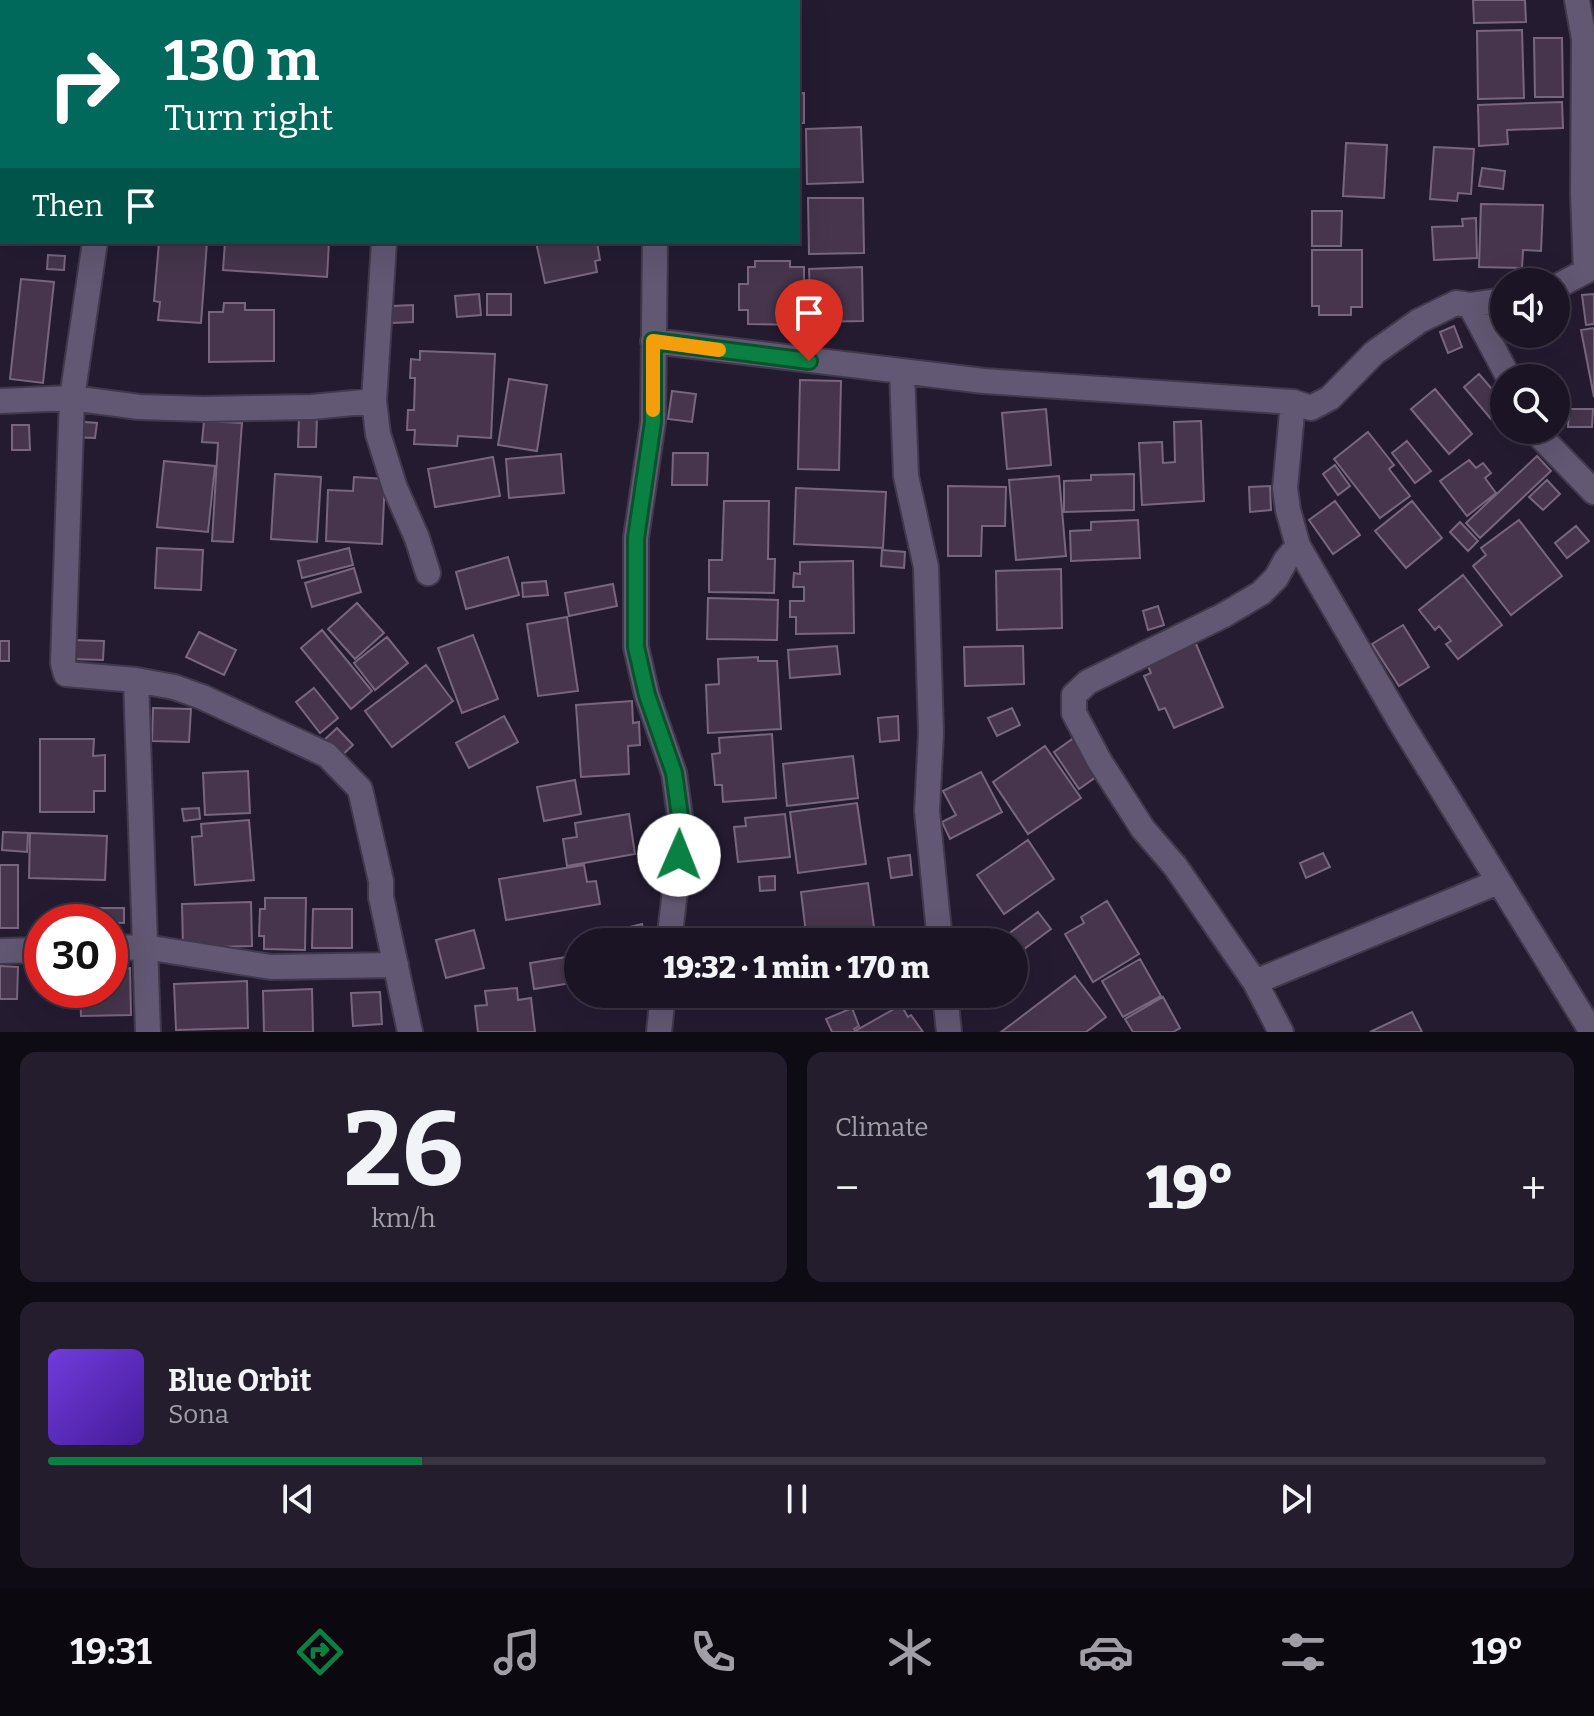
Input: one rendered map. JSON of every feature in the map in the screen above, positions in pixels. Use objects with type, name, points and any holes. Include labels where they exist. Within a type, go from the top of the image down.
[{"type":"street","points":[[1570,280],[1590,270],[1583,193],[1589,37],[1577,0]]},
{"type":"street","points":[[95,244],[72,398],[63,663],[66,674],[136,680],[174,687],[202,697],[327,755],[360,789],[410,1032]]},
{"type":"street","points":[[384,244],[374,401],[382,448],[428,573]]},
{"type":"street","points":[[655,244],[653,422],[636,538],[636,647],[647,695],[674,773],[682,831],[671,928]]},
{"type":"street","points":[[653,341],[902,373],[1293,402],[1311,408],[1330,398],[1374,353],[1419,321],[1456,303],[1490,302]]},
{"type":"street","points":[[1470,305],[1502,364]]},
{"type":"street","points":[[902,373],[906,476],[926,567],[931,733],[927,811],[939,928]]},
{"type":"street","points":[[0,401],[72,398],[139,407],[204,409],[312,407],[374,401]]},
{"type":"street","points":[[1293,402],[1285,488],[1298,546],[1498,882],[1592,1032]]},
{"type":"street","points":[[1548,444],[1594,492]]},
{"type":"street","points":[[1281,1032],[1255,982],[1175,866],[1143,829],[1100,762],[1074,713],[1074,695],[1088,682],[1261,593],[1276,578],[1298,546]]},
{"type":"street","points":[[136,680],[148,1032]]},
{"type":"street","points":[[1255,982],[1498,882]]},
{"type":"street","points":[[128,947],[145,947],[271,967],[396,965]]},
{"type":"street","points":[[0,951],[24,950]]},
{"type":"street","points":[[659,1032],[662,1008]]},
{"type":"street","points":[[946,1008],[949,1032]]},
{"type":"building","points":[[1473,0],[1525,0],[1526,22],[1474,23]]},
{"type":"building","points":[[1522,30],[1524,98],[1478,99],[1477,31]]},
{"type":"building","points":[[1534,38],[1562,38],[1563,97],[1535,97]]},
{"type":"building","points":[[804,93],[804,123],[800,123],[800,94]]},
{"type":"building","points":[[1562,102],[1563,128],[1507,130],[1508,144],[1479,146],[1478,105]]},
{"type":"building","points":[[861,127],[863,182],[807,184],[806,129]]},
{"type":"building","points":[[1346,143],[1387,145],[1384,198],[1343,196]]},
{"type":"building","points":[[1434,147],[1474,149],[1471,194],[1458,193],[1457,201],[1430,199]]},
{"type":"building","points":[[1482,168],[1505,171],[1503,189],[1479,186]]},
{"type":"building","points":[[808,198],[863,198],[864,253],[809,254]]},
{"type":"building","points":[[1481,204],[1543,205],[1541,251],[1523,250],[1522,268],[1479,267]]},
{"type":"building","points":[[1312,211],[1342,211],[1341,246],[1312,246]]},
{"type":"building","points":[[1476,218],[1477,258],[1434,260],[1432,227],[1463,226],[1462,219]]},
{"type":"building","points":[[159,244],[207,244],[201,323],[158,320],[160,302],[154,301]]},
{"type":"building","points":[[225,244],[329,244],[327,277],[223,270]]},
{"type":"building","points":[[536,244],[597,244],[600,260],[595,261],[597,272],[545,283]]},
{"type":"building","points":[[1312,250],[1362,250],[1362,307],[1351,307],[1351,315],[1319,315],[1319,306],[1312,306]]},
{"type":"building","points":[[48,255],[65,256],[64,270],[47,269]]},
{"type":"building","points":[[755,261],[790,261],[790,267],[804,267],[804,325],[748,324],[748,310],[739,310],[739,284],[748,284],[748,267],[755,267]]},
{"type":"building","points":[[862,267],[863,321],[811,322],[809,269]]},
{"type":"building","points":[[21,279],[54,282],[43,383],[10,379]]},
{"type":"building","points":[[479,294],[481,315],[457,317],[455,296]]},
{"type":"building","points":[[487,294],[511,294],[511,315],[487,315]]},
{"type":"building","points":[[1594,294],[1594,324],[1586,325],[1582,295]]},
{"type":"building","points":[[224,303],[245,303],[245,310],[274,310],[274,361],[209,362],[209,312],[223,312]]},
{"type":"building","points":[[413,305],[413,322],[392,323],[392,306]]},
{"type":"building","points":[[1454,326],[1462,347],[1448,353],[1440,332]]},
{"type":"building","points":[[1594,328],[1594,397],[1581,330]]},
{"type":"building","points":[[420,351],[495,354],[491,438],[458,436],[457,446],[414,444],[415,430],[407,430],[408,410],[414,410],[415,378],[410,378],[411,359],[420,360]]},
{"type":"building","points":[[1479,374],[1490,387],[1490,418],[1464,387]]},
{"type":"building","points":[[509,379],[547,385],[537,451],[498,445]]},
{"type":"building","points":[[800,380],[841,381],[839,470],[798,469]]},
{"type":"building","points":[[1435,389],[1472,434],[1449,454],[1411,409]]},
{"type":"building","points":[[672,391],[696,394],[692,422],[668,419]]},
{"type":"building","points":[[1046,409],[1051,465],[1007,469],[1002,413]]},
{"type":"building","points":[[1570,409],[1593,409],[1592,427],[1570,427]]},
{"type":"building","points":[[299,416],[317,416],[316,447],[298,447]]},
{"type":"building","points":[[73,421],[97,423],[95,438],[72,437]]},
{"type":"building","points":[[204,421],[242,423],[233,542],[212,541],[218,443],[202,442]]},
{"type":"building","points":[[1201,421],[1204,501],[1142,505],[1139,443],[1162,442],[1163,463],[1175,462],[1174,422]]},
{"type":"building","points":[[12,425],[29,425],[30,450],[12,450]]},
{"type":"building","points":[[1368,432],[1394,465],[1389,469],[1410,496],[1380,518],[1334,459]]},
{"type":"building","points":[[1407,441],[1431,471],[1415,483],[1392,453]]},
{"type":"building","points":[[673,453],[708,453],[707,485],[672,485]]},
{"type":"building","points":[[561,454],[564,493],[509,498],[506,459]]},
{"type":"building","points":[[1537,456],[1551,471],[1480,538],[1466,523]]},
{"type":"building","points":[[493,457],[500,496],[435,507],[428,469]]},
{"type":"building","points":[[1469,460],[1476,468],[1483,463],[1491,473],[1485,478],[1496,493],[1467,516],[1440,481]]},
{"type":"building","points":[[164,461],[215,466],[208,532],[157,527]]},
{"type":"building","points":[[1335,465],[1350,486],[1338,495],[1323,474]]},
{"type":"building","points":[[275,474],[321,477],[317,542],[271,539]]},
{"type":"building","points":[[1134,474],[1134,510],[1064,512],[1064,481],[1091,480],[1091,475]]},
{"type":"building","points":[[1059,476],[1066,556],[1016,560],[1009,480]]},
{"type":"building","points":[[354,477],[385,479],[382,544],[326,541],[328,490],[353,491]]},
{"type":"building","points":[[1547,480],[1560,494],[1543,510],[1529,497]]},
{"type":"building","points":[[948,486],[1006,487],[1005,526],[982,526],[981,556],[948,556]]},
{"type":"building","points":[[1270,486],[1271,510],[1250,512],[1249,487]]},
{"type":"building","points":[[796,488],[886,492],[883,548],[794,544]]},
{"type":"building","points":[[724,501],[769,501],[768,559],[775,559],[774,593],[709,592],[709,560],[722,560]]},
{"type":"building","points":[[1335,501],[1360,535],[1333,554],[1309,520]]},
{"type":"building","points":[[1412,501],[1442,538],[1406,568],[1375,531]]},
{"type":"building","points":[[1138,520],[1140,558],[1071,561],[1070,531],[1091,530],[1091,522]]},
{"type":"building","points":[[1519,520],[1562,576],[1511,615],[1473,566],[1486,555],[1481,548]]},
{"type":"building","points":[[1460,522],[1478,541],[1468,551],[1450,532]]},
{"type":"building","points":[[1576,526],[1589,541],[1567,558],[1555,543]]},
{"type":"building","points":[[157,548],[203,550],[201,590],[155,588]]},
{"type":"building","points":[[349,548],[353,565],[302,578],[298,561]]},
{"type":"building","points":[[882,550],[905,552],[904,568],[881,566]]},
{"type":"building","points":[[508,557],[519,595],[466,609],[456,572]]},
{"type":"building","points":[[853,561],[854,633],[796,634],[796,617],[790,617],[790,601],[804,601],[804,587],[793,587],[794,573],[800,574],[800,562]]},
{"type":"building","points":[[354,568],[361,592],[312,607],[305,583]]},
{"type":"building","points":[[1061,569],[1062,628],[997,630],[996,571]]},
{"type":"building","points":[[1463,575],[1502,625],[1458,659],[1446,644],[1451,641],[1439,626],[1435,630],[1419,610]]},
{"type":"building","points":[[546,581],[548,595],[523,597],[522,583]]},
{"type":"building","points":[[613,584],[617,606],[569,616],[565,593]]},
{"type":"building","points":[[708,598],[778,600],[777,640],[707,639]]},
{"type":"building","points":[[357,603],[384,633],[355,659],[328,629]]},
{"type":"building","points":[[1158,606],[1164,625],[1148,630],[1143,611]]},
{"type":"building","points":[[567,617],[578,691],[538,696],[527,624]]},
{"type":"building","points":[[1403,625],[1429,667],[1399,686],[1372,644]]},
{"type":"building","points":[[322,630],[372,691],[351,709],[301,648]]},
{"type":"building","points":[[199,632],[236,650],[224,675],[186,657]]},
{"type":"building","points":[[473,635],[498,699],[462,713],[438,648]]},
{"type":"building","points":[[387,637],[408,663],[375,690],[354,663]]},
{"type":"building","points":[[1193,637],[1223,707],[1174,728],[1165,708],[1159,710],[1144,676],[1151,673],[1144,657]]},
{"type":"building","points":[[72,640],[104,641],[103,660],[71,659]]},
{"type":"building","points":[[0,641],[9,641],[9,661],[0,661]]},
{"type":"building","points":[[837,646],[840,674],[790,678],[788,650]]},
{"type":"building","points":[[1023,646],[1024,684],[965,686],[964,647]]},
{"type":"building","points":[[758,657],[758,661],[777,661],[781,729],[708,733],[706,685],[719,684],[718,659]]},
{"type":"building","points":[[426,665],[453,701],[392,747],[365,711]]},
{"type":"building","points":[[314,688],[338,718],[320,733],[296,702]]},
{"type":"building","points":[[632,701],[633,723],[639,722],[640,745],[628,746],[629,774],[581,777],[576,705]]},
{"type":"building","points":[[153,708],[191,709],[189,742],[152,741]]},
{"type":"building","points":[[1012,708],[1020,725],[997,736],[988,718]]},
{"type":"building","points":[[504,716],[518,742],[469,768],[456,743]]},
{"type":"building","points":[[898,716],[899,740],[880,742],[878,718]]},
{"type":"building","points":[[337,728],[353,745],[338,759],[322,742]]},
{"type":"building","points":[[772,734],[776,798],[723,802],[722,785],[715,785],[712,754],[720,753],[719,738]]},
{"type":"building","points":[[1078,735],[1103,772],[1079,789],[1054,752]]},
{"type":"building","points":[[40,739],[94,739],[93,756],[105,755],[105,791],[94,791],[94,812],[40,812]]},
{"type":"building","points":[[1045,746],[1081,798],[1028,834],[993,782]]},
{"type":"building","points":[[853,756],[858,798],[787,806],[783,764]]},
{"type":"building","points":[[248,771],[250,813],[205,815],[203,773]]},
{"type":"building","points":[[981,772],[1002,812],[950,839],[942,822],[956,815],[943,791]]},
{"type":"building","points":[[575,780],[581,814],[544,821],[537,787]]},
{"type":"building","points":[[857,803],[866,864],[798,873],[790,812]]},
{"type":"building","points":[[199,808],[200,819],[184,821],[182,809]]},
{"type":"building","points":[[629,814],[635,854],[567,866],[563,839],[577,837],[575,823]]},
{"type":"building","points":[[785,814],[790,857],[738,862],[734,827],[746,826],[745,818]]},
{"type":"building","points":[[249,820],[254,880],[195,885],[192,837],[202,836],[201,824]]},
{"type":"building","points":[[3,832],[28,833],[27,852],[2,850]]},
{"type":"building","points":[[30,833],[107,836],[105,880],[29,878]]},
{"type":"building","points":[[1028,840],[1054,879],[1004,914],[977,875]]},
{"type":"building","points":[[1323,853],[1330,867],[1306,878],[1300,863]]},
{"type":"building","points":[[910,855],[912,875],[891,878],[888,858]]},
{"type":"building","points":[[0,865],[18,865],[18,928],[0,928]]},
{"type":"building","points":[[584,865],[587,882],[596,881],[600,904],[506,920],[499,879]]},
{"type":"building","points":[[775,876],[775,890],[760,891],[759,877]]},
{"type":"building","points":[[868,883],[874,928],[805,928],[801,892]]},
{"type":"building","points":[[265,898],[306,898],[305,950],[264,949],[264,936],[259,936],[260,909],[265,909]]},
{"type":"building","points":[[1107,901],[1139,954],[1093,982],[1065,934],[1084,923],[1081,917]]},
{"type":"building","points":[[251,902],[252,946],[183,948],[182,904]]},
{"type":"building","points":[[313,909],[352,909],[352,948],[312,948]]},
{"type":"building","points":[[1038,912],[1051,929],[1028,946],[1028,928],[1016,928]]},
{"type":"building","points":[[474,930],[484,968],[446,978],[436,940]]},
{"type":"building","points":[[564,957],[564,984],[534,989],[530,963]]},
{"type":"building","points":[[1140,959],[1161,996],[1123,1017],[1102,981]]},
{"type":"building","points":[[0,966],[18,967],[17,999],[0,999]]},
{"type":"building","points":[[128,968],[131,1015],[81,1016],[81,1008],[128,1008]]},
{"type":"building","points":[[1075,976],[1106,1017],[1086,1032],[1001,1032]]},
{"type":"building","points":[[247,981],[248,1028],[176,1030],[174,984]]},
{"type":"building","points":[[517,988],[518,1000],[531,998],[535,1032],[478,1032],[475,1006],[487,1005],[485,991]]},
{"type":"building","points":[[312,989],[313,1032],[264,1032],[263,991]]},
{"type":"building","points":[[380,992],[382,1024],[353,1026],[351,993]]},
{"type":"building","points":[[1163,997],[1180,1028],[1173,1032],[1133,1032],[1125,1019]]},
{"type":"building","points":[[852,1008],[859,1026],[854,1029],[856,1032],[832,1032],[826,1019]]},
{"type":"building","points":[[896,1008],[903,1008],[923,1032],[858,1032]]},
{"type":"building","points":[[1412,1012],[1422,1032],[1370,1032]]},
{"type":"slow traffic","points":[[653,410],[653,341],[719,350]]},
{"type":"route","points":[[679,855],[682,831],[674,773],[647,695],[636,647],[636,538],[653,422],[653,341],[809,361]]}]
